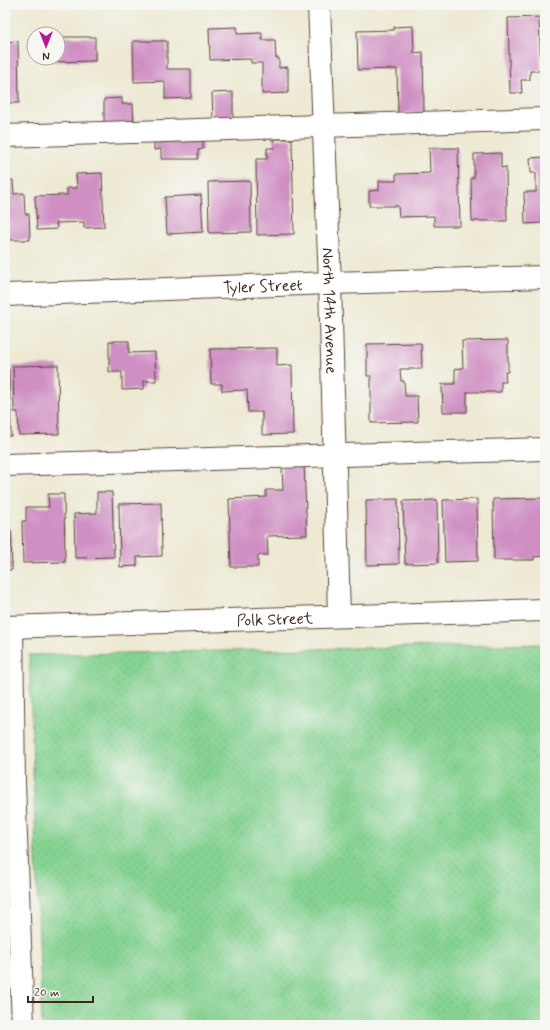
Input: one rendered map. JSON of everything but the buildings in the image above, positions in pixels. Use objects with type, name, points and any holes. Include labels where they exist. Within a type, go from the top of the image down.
[{"type":"street","name":"North 14th Avenue","points":[[320,5],[330,282],[339,616]]},
{"type":"street","points":[[5,136],[545,119]]},
{"type":"street","name":"Tyler Street","points":[[5,295],[330,282],[545,277]]},
{"type":"street","points":[[5,465],[545,449]]},
{"type":"street","name":"Polk Street","points":[[9,627],[545,610]]},
{"type":"street","points":[[9,627],[12,946],[23,1025]]},
{"type":"green space","points":[[545,644],[545,1025],[42,1025],[29,655]]}]
